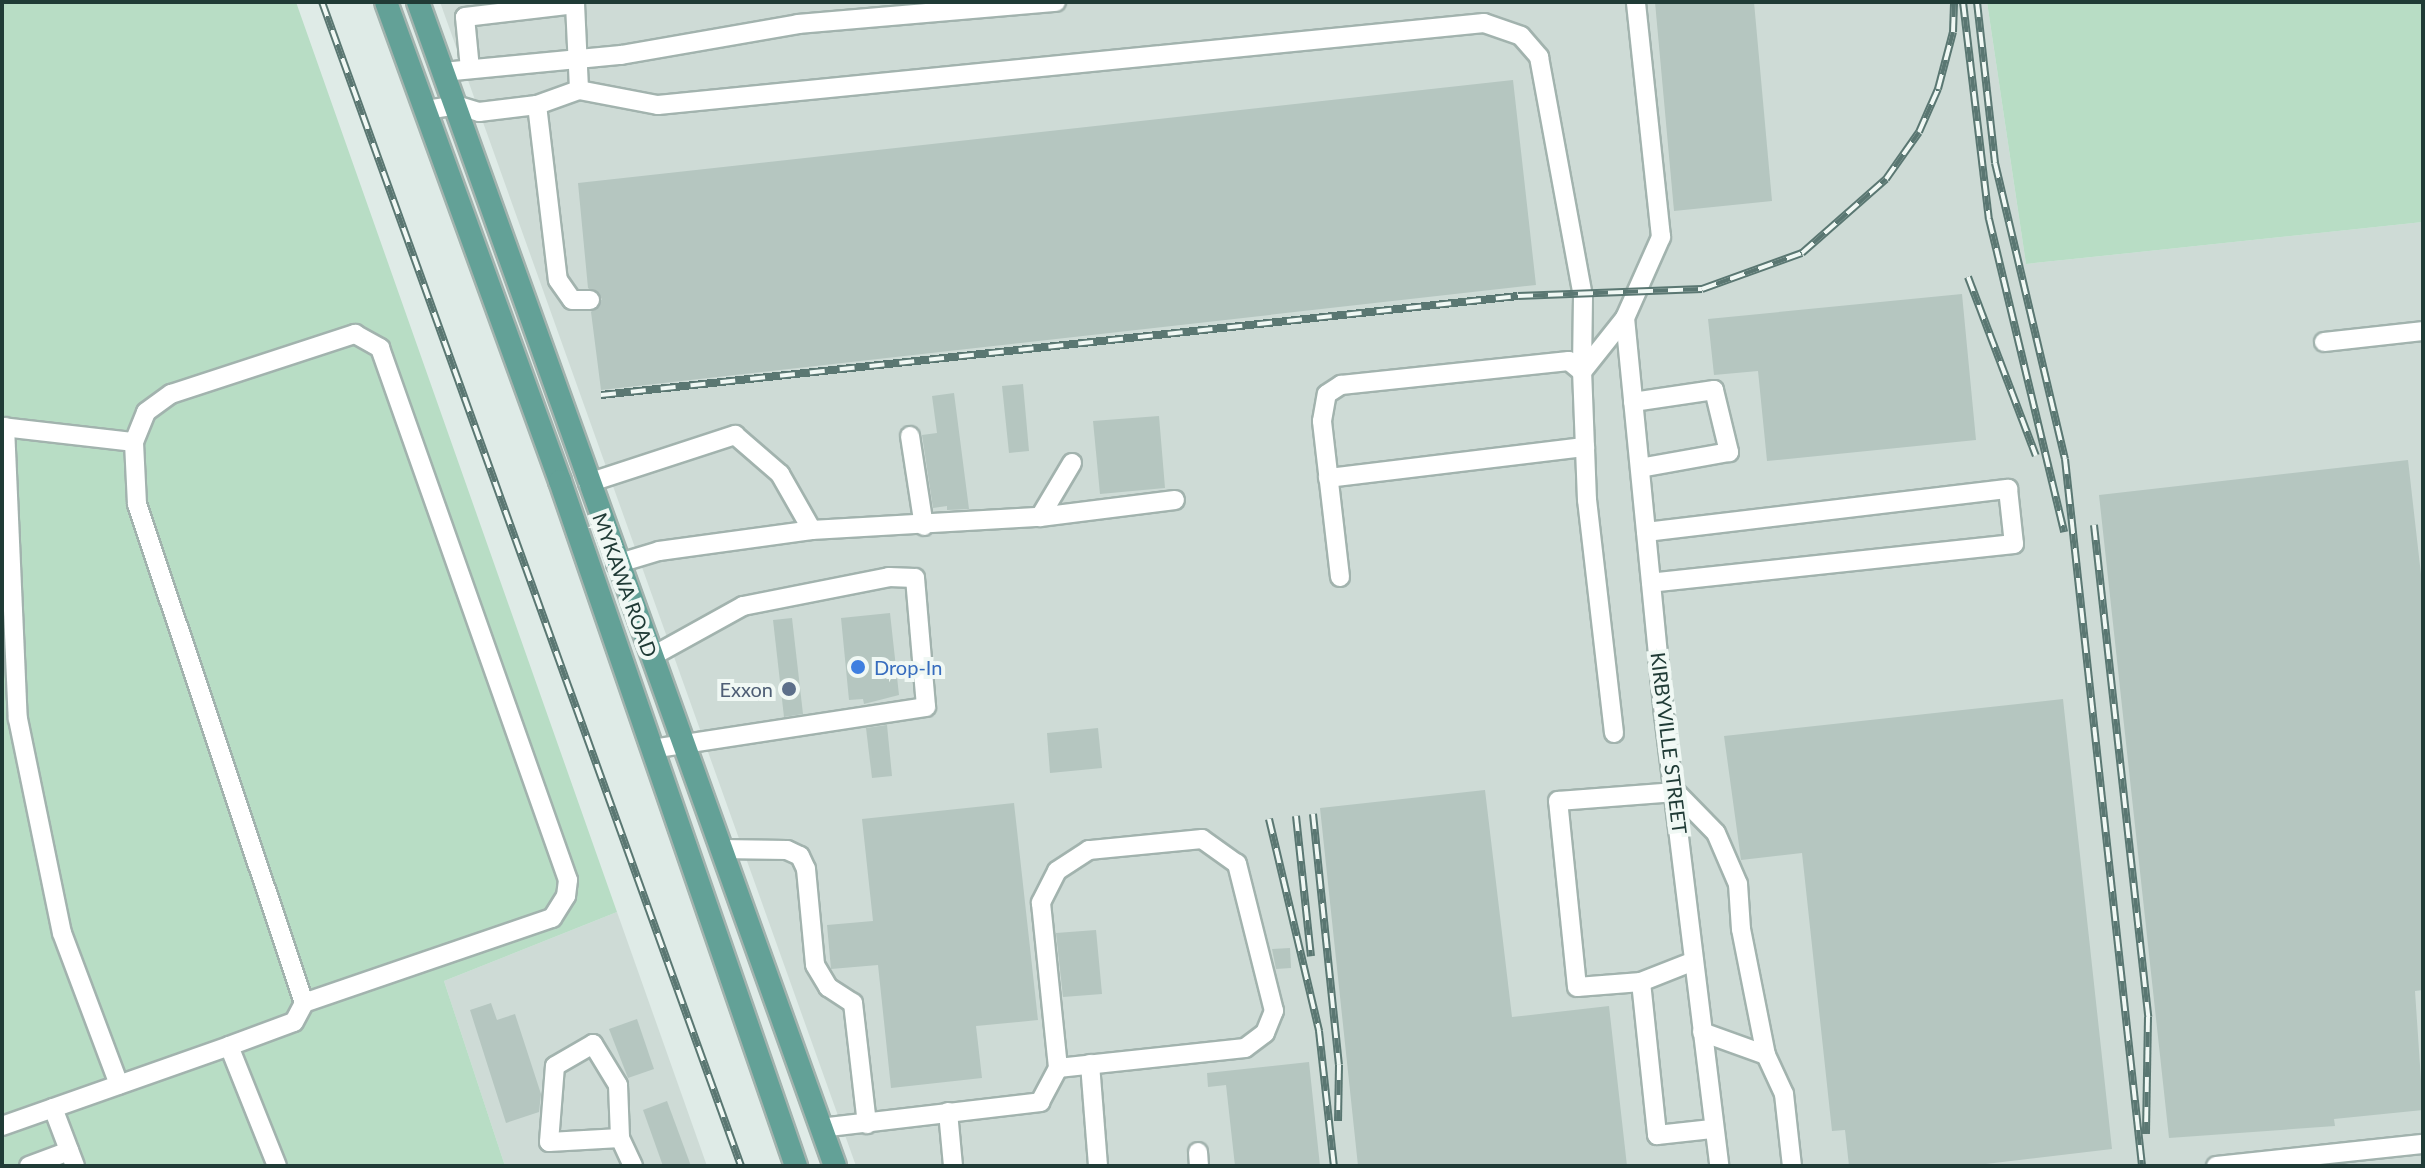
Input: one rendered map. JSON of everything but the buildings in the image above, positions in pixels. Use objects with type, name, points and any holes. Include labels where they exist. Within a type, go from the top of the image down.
[{"type":"main road","name":"MYKAWA ROAD","points":[[386,2],[591,572],[796,1166]]},
{"type":"main road","name":"MYKAWA ROAD","points":[[418,2],[681,743],[732,848],[820,1128],[835,1166]]},
{"type":"main road","points":[[591,572],[616,564]]},
{"type":"street","points":[[443,72],[581,60],[798,24],[1056,2]]},
{"type":"street","points":[[1582,372],[1625,318],[1661,237],[1636,2]]},
{"type":"street","points":[[470,69],[465,17],[575,4],[581,60],[579,90]]},
{"type":"street","points":[[426,110],[456,105],[479,112],[537,105],[579,90],[658,105],[1484,23],[1521,36],[1539,57],[1583,297],[1585,447],[1614,733]]},
{"type":"street","points":[[537,105],[558,280],[572,300],[590,300]]},
{"type":"street","name":"KIRBYVILLE STREET","points":[[1625,318],[1651,583],[1712,1129],[1719,1166]]},
{"type":"street","points":[[2324,342],[2423,331]]},
{"type":"street","points":[[2,1126],[294,1022],[304,1003],[552,918],[566,896],[568,880],[380,348],[355,334],[171,394],[146,412],[134,442],[137,504],[304,1003]]},
{"type":"street","points":[[1340,577],[1322,421],[1327,394],[1341,385],[1569,361],[1582,372]]},
{"type":"street","points":[[1633,402],[1714,390],[1729,452],[1640,468]]},
{"type":"street","points":[[119,1085],[62,933],[18,719],[4,427],[134,442]]},
{"type":"street","points":[[588,483],[735,435],[780,474],[812,530]]},
{"type":"street","points":[[910,436],[924,526]]},
{"type":"street","points":[[1328,478],[1585,447]]},
{"type":"street","points":[[1040,517],[1072,463]]},
{"type":"street","points":[[1646,532],[2008,489],[2014,544],[1651,583]]},
{"type":"street","points":[[616,564],[659,551],[812,530],[1040,517],[1175,500]]},
{"type":"street","points":[[651,657],[743,606],[889,577],[915,578],[926,707],[653,749]]},
{"type":"street","points":[[1694,961],[1641,982],[1577,987],[1558,801],[1676,792],[1716,833],[1738,884],[1741,929],[1766,1055],[1784,1094],[1792,1166]]},
{"type":"street","points":[[820,1128],[1040,1102],[1058,1068],[1041,903],[1057,871],[1089,850],[1202,839],[1237,864],[1274,1011],[1265,1033],[1245,1048],[1058,1068]]},
{"type":"street","points":[[732,848],[787,850],[800,856],[806,869],[815,965],[828,987],[853,1003],[867,1124]]},
{"type":"street","points":[[1641,982],[1657,1135],[1712,1129]]},
{"type":"street","points":[[1702,1032],[1766,1055]]},
{"type":"street","points":[[620,1138],[549,1142],[555,1066],[593,1044],[618,1085],[620,1138],[633,1166]]},
{"type":"street","points":[[229,1046],[277,1166]]},
{"type":"street","points":[[1090,1064],[1098,1166]]},
{"type":"street","points":[[29,1166],[72,1159],[53,1108]]},
{"type":"street","points":[[948,1112],[953,1166]]},
{"type":"street","points":[[2216,1166],[2268,1163],[2423,1144]]},
{"type":"shaded area","points":[[440,2],[1987,2],[2026,264],[2423,222],[2423,1166],[856,1166]]},
{"type":"shaded area","points":[[617,912],[707,1166],[505,1166],[444,981]]},
{"type":"green space","points":[[2,2],[296,2],[617,912],[444,981],[505,1166],[2,1166]]},
{"type":"green space","points":[[1987,2],[2423,2],[2423,222],[2026,264]]},
{"type":"railway","points":[[322,2],[741,1166]]},
{"type":"railway","points":[[601,395],[1518,296],[1702,289],[1802,253],[1886,179],[1919,132],[1938,89],[1953,32],[1954,2]]},
{"type":"railway","points":[[1963,2],[1989,219],[2064,532]]},
{"type":"railway","points":[[1977,2],[1995,163],[2065,459],[2142,1166]]},
{"type":"railway","points":[[1968,277],[2036,456]]},
{"type":"railway","points":[[2094,525],[2148,1017],[2146,1134]]},
{"type":"railway","points":[[1313,814],[1339,1065],[1338,1121]]},
{"type":"railway","points":[[1296,816],[1311,956]]},
{"type":"railway","points":[[1269,819],[1319,1031],[1334,1166]]},
{"type":"place","name":"Drop-In","points":[[858,667]]},
{"type":"place","name":"Exxon","points":[[789,689]]}]
